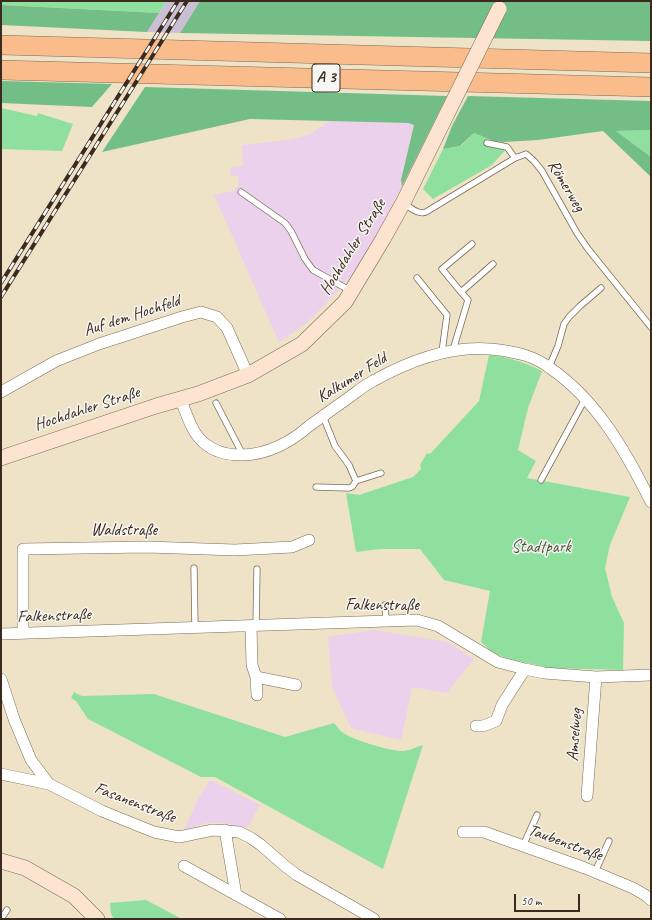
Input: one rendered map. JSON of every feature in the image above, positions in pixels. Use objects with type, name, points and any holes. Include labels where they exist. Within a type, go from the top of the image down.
[{"type":"highway","name":"A 3","points":[[1,45],[651,63]]},
{"type":"highway","name":"A 3","points":[[1,70],[651,87]]},
{"type":"main road","name":"Hochdahler Straße","points":[[1,458],[180,398],[198,394],[248,376],[302,344],[345,302],[383,239],[403,203],[501,5]]},
{"type":"main road","points":[[1,861],[25,868],[74,896],[97,919]]},
{"type":"street","name":"Auf dem Hochfeld","points":[[1,392],[56,360],[99,344],[201,312],[217,317],[227,328],[248,376]]},
{"type":"street","name":"Kalkumer Feld","points":[[180,398],[195,433],[204,443],[217,452],[243,455],[278,447],[295,437],[373,381],[423,357],[453,350],[486,348],[525,354],[549,367],[570,383],[585,399],[629,459],[651,502]]},
{"type":"street","name":"Waldstraße","points":[[23,633],[23,549],[147,547],[235,550],[292,547],[308,540]]},
{"type":"street","name":"Falkenstraße","points":[[1,634],[417,620],[438,626],[498,662],[525,669],[544,673],[596,677],[651,674]]},
{"type":"street","points":[[254,626],[252,665],[256,677],[257,695]]},
{"type":"street","points":[[476,726],[483,726],[496,720],[502,705],[525,669]]},
{"type":"street","points":[[256,677],[296,685]]},
{"type":"street","name":"Amselweg","points":[[587,796],[596,677]]},
{"type":"street","name":"Fasanenstraße","points":[[1,679],[14,719],[31,760],[48,784],[102,811],[154,832],[179,837],[213,830],[239,832],[251,838],[297,875],[374,919]]},
{"type":"street","points":[[20,777],[31,760]]},
{"type":"street","points":[[1,774],[48,784]]},
{"type":"street","points":[[225,830],[236,895]]},
{"type":"street","name":"Taubenstraße","points":[[463,832],[484,832],[595,872],[646,894],[651,900]]},
{"type":"street","points":[[184,866],[280,919]]},
{"type":"lane","points":[[403,203],[419,212],[426,212],[515,158],[507,147],[487,143]]},
{"type":"lane","name":"Römerweg","points":[[515,158],[526,154],[534,161],[542,171],[588,249],[651,327]]},
{"type":"lane","points":[[241,192],[285,223],[292,231],[305,259],[313,270],[351,292]]},
{"type":"lane","points":[[453,350],[468,300],[442,270],[472,244]]},
{"type":"lane","points":[[461,292],[493,264]]},
{"type":"lane","points":[[417,278],[447,315],[442,352]]},
{"type":"lane","points":[[549,367],[558,346],[564,324],[580,306],[601,288]]},
{"type":"lane","points":[[541,480],[585,399]]},
{"type":"lane","points":[[216,403],[243,455]]},
{"type":"lane","points":[[323,416],[335,446],[349,465],[356,481]]},
{"type":"lane","points":[[316,487],[349,488],[352,487],[356,481],[382,473]]},
{"type":"lane","points":[[194,568],[195,628]]},
{"type":"lane","points":[[254,626],[257,569]]},
{"type":"lane","points":[[385,605],[386,621]]},
{"type":"lane","points":[[522,846],[537,814]]},
{"type":"lane","points":[[595,872],[609,841]]},
{"type":"lane","points":[[1,919],[7,910]]},
{"type":"shaded area","points":[[167,1],[200,1],[180,33],[147,32]]},
{"type":"shaded area","points":[[329,121],[408,123],[414,125],[401,180],[402,186],[379,230],[352,275],[304,325],[279,342],[214,195],[232,191],[237,187],[239,181],[237,176],[230,175],[230,167],[243,166],[242,145],[287,140],[309,135]]},
{"type":"shaded area","points":[[374,630],[448,642],[474,659],[447,693],[412,687],[401,740],[351,728],[332,687],[328,637]]},
{"type":"shaded area","points":[[210,780],[260,805],[247,828],[224,823],[206,823],[184,830],[198,799]]},
{"type":"green space","points":[[1,1],[167,1],[159,13],[1,5]]},
{"type":"green space","points":[[200,1],[651,1],[651,41],[180,33]]},
{"type":"green space","points":[[1,5],[159,13],[147,32],[1,25]]},
{"type":"green space","points":[[1,81],[112,84],[92,107],[1,103]]},
{"type":"green space","points":[[145,87],[447,96],[402,186],[401,180],[414,125],[408,123],[250,119],[102,152]]},
{"type":"green space","points":[[468,96],[651,101],[651,130],[616,131],[651,157],[651,177],[603,131],[538,140],[504,142],[494,141],[474,133],[460,146],[443,149],[452,126]]},
{"type":"green space","points":[[1,108],[37,116],[38,113],[73,124],[62,151],[1,149]]},
{"type":"green space","points":[[651,130],[651,157],[616,131]]},
{"type":"green space","points":[[474,133],[494,141],[504,142],[509,146],[492,165],[433,199],[423,189],[443,149],[461,146]]},
{"type":"green space","name":"Stadtpark","points":[[489,355],[516,360],[542,371],[528,408],[518,450],[536,461],[527,478],[630,497],[610,545],[605,568],[612,597],[624,623],[623,670],[549,668],[506,658],[492,652],[481,642],[490,591],[444,580],[420,549],[380,549],[356,552],[346,493],[359,495],[413,477],[421,469],[420,465],[427,453],[430,454],[479,401]]},
{"type":"green space","points":[[74,692],[82,696],[154,694],[285,737],[334,723],[341,731],[362,742],[396,751],[410,750],[423,745],[383,869],[215,777],[201,777],[88,719],[76,701],[71,698]]},
{"type":"green space","points":[[146,900],[182,919],[114,919],[111,914],[110,903]]},
{"type":"railway","points":[[1,283],[178,1]]},
{"type":"railway","points":[[1,297],[187,1]]}]
